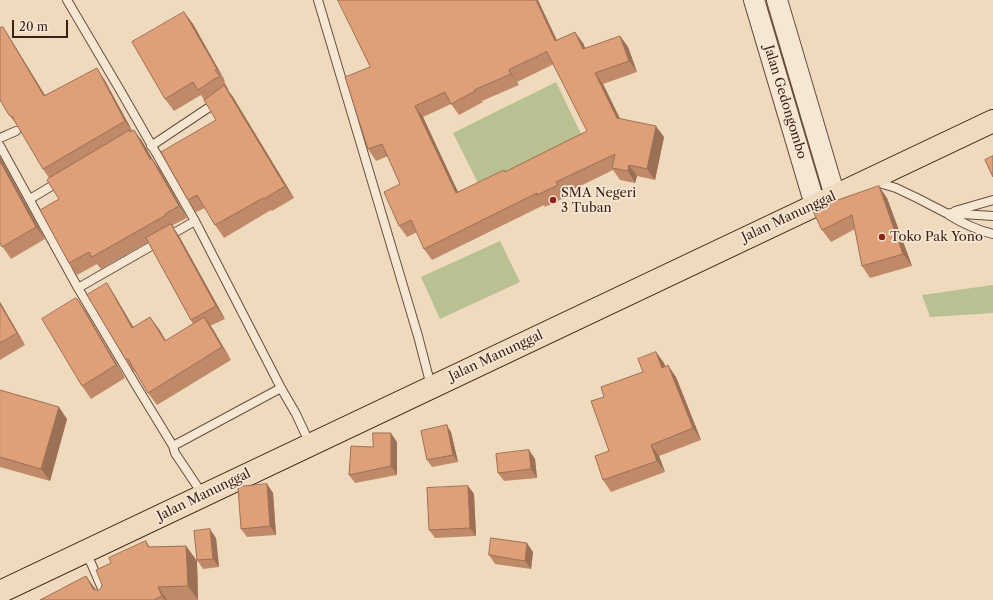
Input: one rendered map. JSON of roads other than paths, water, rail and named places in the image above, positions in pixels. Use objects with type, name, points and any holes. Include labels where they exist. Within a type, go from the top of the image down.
[{"type":"highway","name":"Jalan Manunggal","points":[[0,592],[993,121]]},
{"type":"street","name":"Jalan Gedongombo","points":[[754,0],[815,205]]},
{"type":"street","name":"Jalan Gedongombo","points":[[777,0],[835,196]]},
{"type":"lane","points":[[67,0],[120,90],[140,134],[152,146],[195,221],[281,388],[296,414],[310,444]]},
{"type":"lane","points":[[318,0],[418,336],[431,387]]},
{"type":"lane","points":[[152,146],[222,99]]},
{"type":"lane","points":[[0,138],[16,131]]},
{"type":"lane","points":[[0,146],[78,288],[173,446],[175,453],[203,495]]},
{"type":"lane","points":[[30,199],[70,175]]},
{"type":"lane","points":[[869,180],[896,188],[958,220],[993,234]]},
{"type":"lane","points":[[946,213],[964,210],[993,200]]},
{"type":"lane","points":[[946,213],[993,216]]},
{"type":"lane","points":[[78,288],[195,221]]},
{"type":"lane","points":[[173,446],[281,388]]},
{"type":"lane","points":[[84,553],[91,563],[107,600]]},
{"type":"place","name":"SMA Negeri 3 Tuban","points":[[553,200]]},
{"type":"place","name":"Toko Pak Yono","points":[[882,237]]}]
